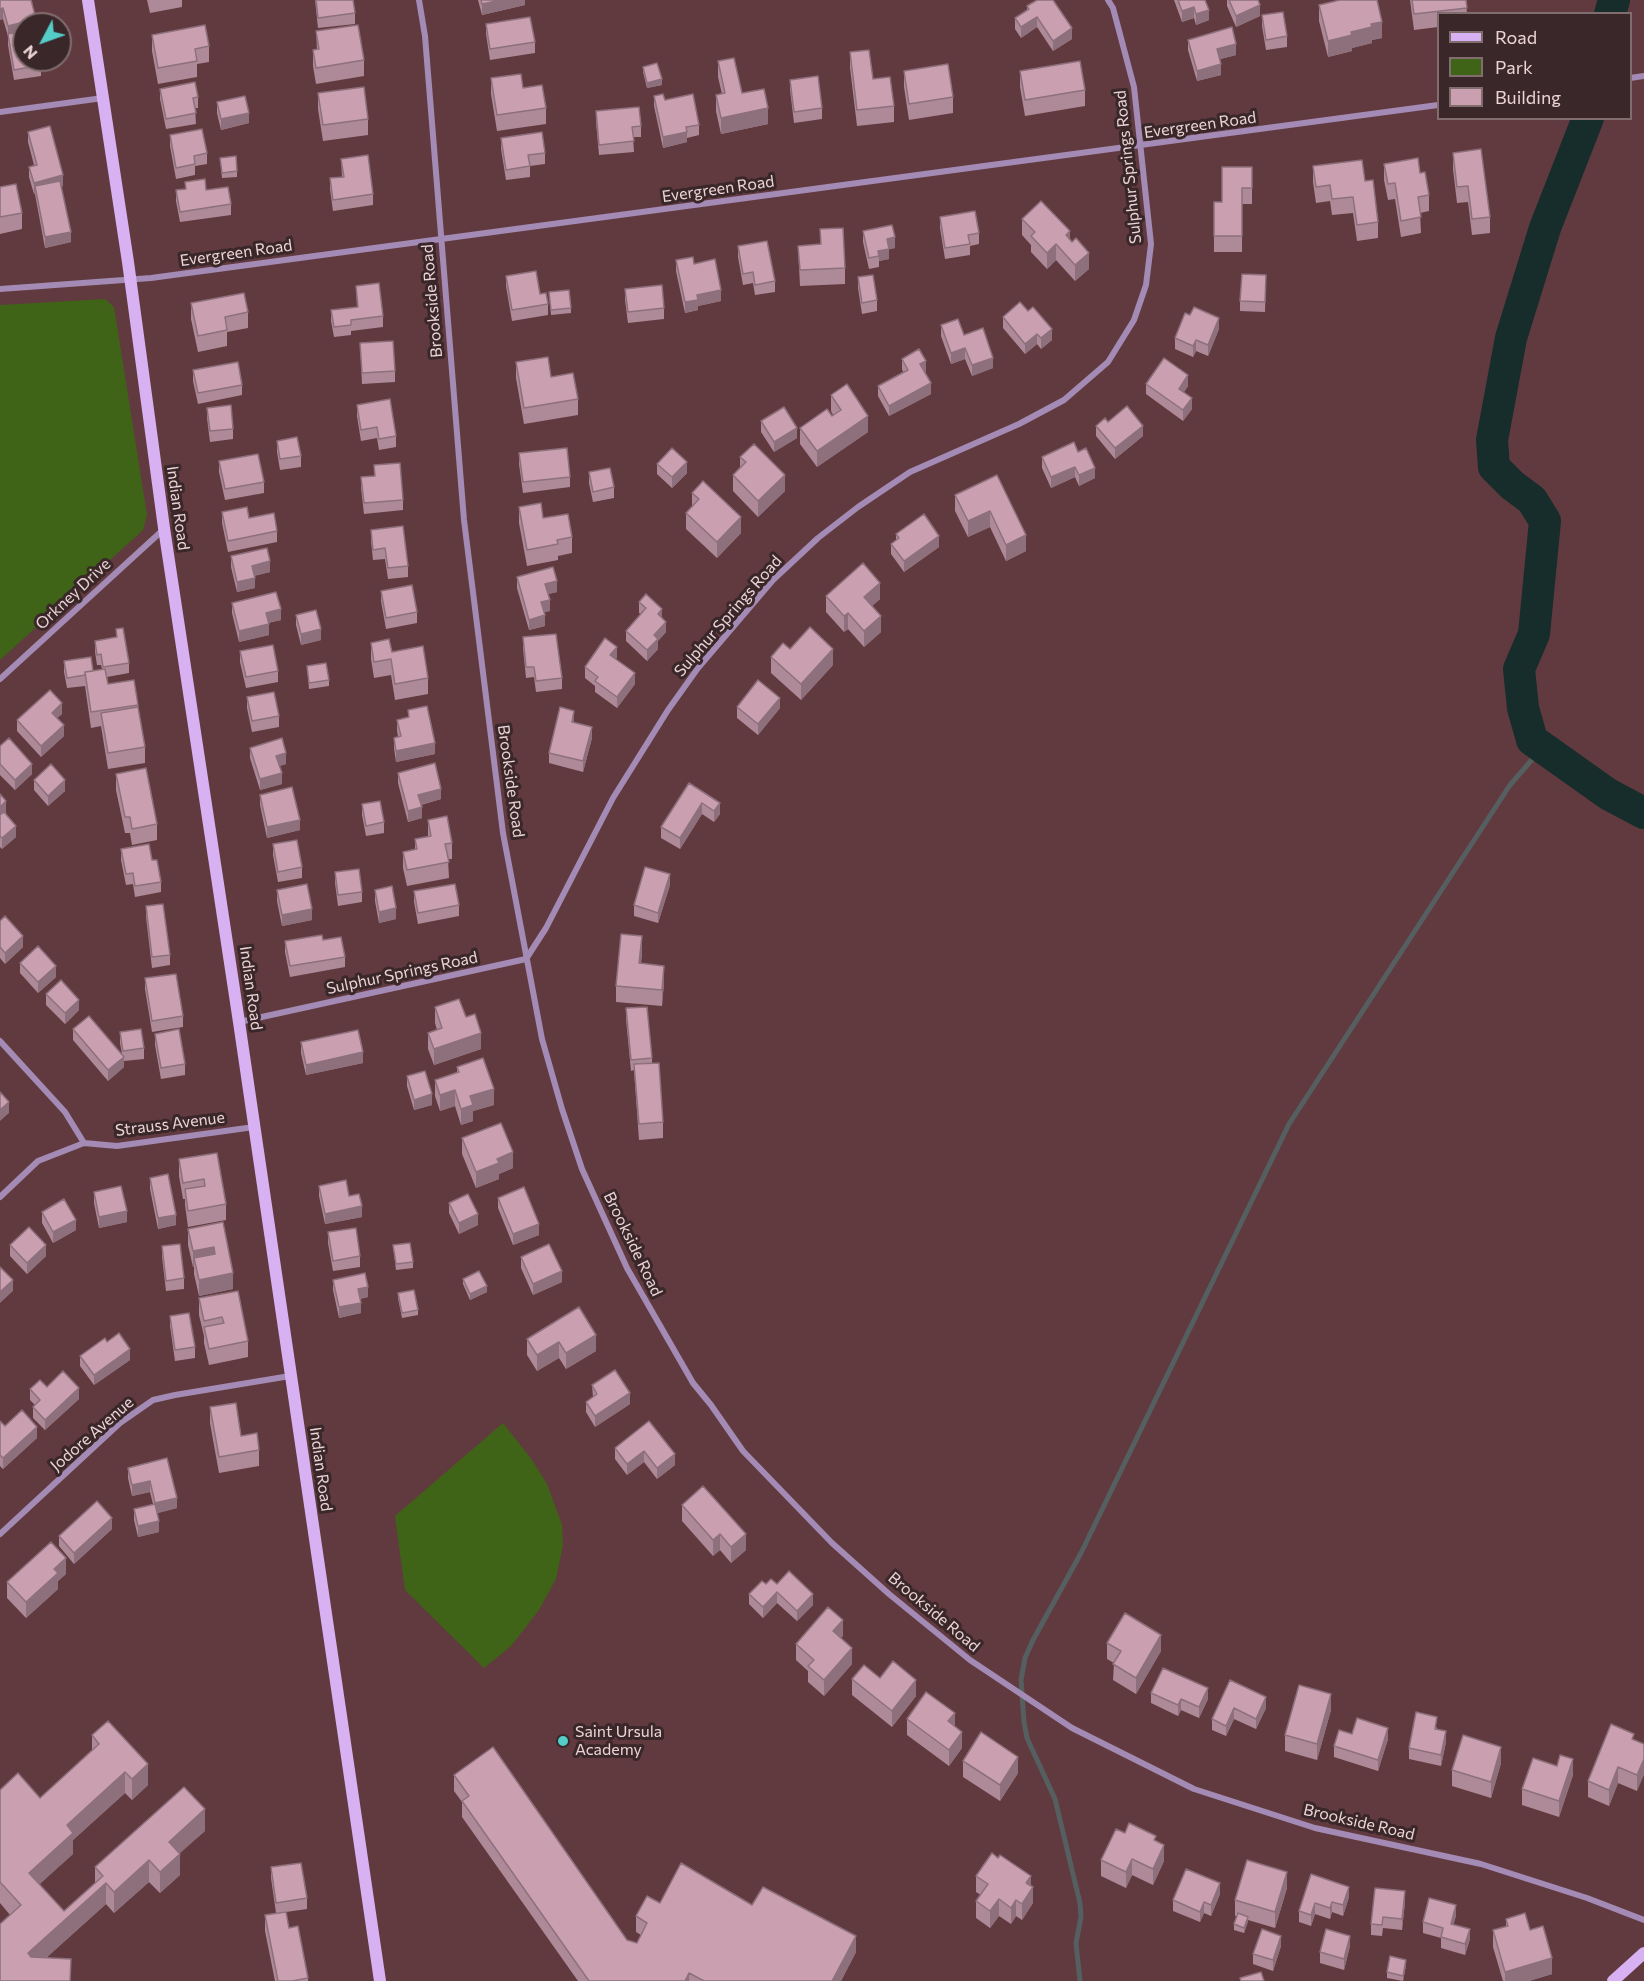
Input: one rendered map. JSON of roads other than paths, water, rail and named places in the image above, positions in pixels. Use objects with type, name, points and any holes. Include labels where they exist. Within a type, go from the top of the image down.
[{"type":"street","name":"Indian Road","points":[[88,0],[164,528],[380,1981]]},
{"type":"street","name":"Brookside Road","points":[[420,0],[425,36],[464,520],[503,833],[526,959],[542,1040],[582,1169],[627,1268],[693,1383],[743,1451],[832,1543],[889,1594],[970,1660],[1071,1728],[1194,1789],[1315,1828],[1481,1864],[1587,1898],[1644,1920]]},
{"type":"street","name":"Sulphur Springs Road","points":[[239,1022],[526,959],[546,928],[613,798],[668,710],[698,668],[773,580],[818,538],[858,507],[910,472],[1019,424],[1064,400],[1108,362],[1134,320],[1146,285],[1151,243],[1134,87],[1113,8],[1108,0]]},
{"type":"street","points":[[0,112],[102,98]]},
{"type":"street","name":"Evergreen Road","points":[[0,290],[130,280],[1141,147],[1437,105]]},
{"type":"street","name":"Orkney Drive","points":[[0,679],[164,528]]},
{"type":"street","points":[[0,1041],[65,1112],[84,1143]]},
{"type":"street","name":"Strauss Avenue","points":[[0,1197],[38,1161],[84,1143],[117,1146],[254,1127]]},
{"type":"street","name":"Jodore Avenue","points":[[0,1534],[120,1423],[153,1400],[290,1376]]},
{"type":"street","points":[[1614,1981],[1644,1953]]},
{"type":"waterway","points":[[1611,12],[1614,0]]},
{"type":"waterway","points":[[1587,120],[1545,228],[1511,338],[1492,440],[1494,467],[1532,500],[1545,521],[1534,634],[1519,669],[1523,708],[1532,740],[1608,794],[1644,813]]},
{"type":"waterway","points":[[1080,1981],[1076,1943],[1081,1917],[1080,1903],[1055,1799],[1027,1738],[1021,1680],[1025,1658],[1081,1553],[1289,1124],[1510,785],[1542,748]]},
{"type":"place","name":"Saint Ursula Academy","points":[[563,1741]]}]
